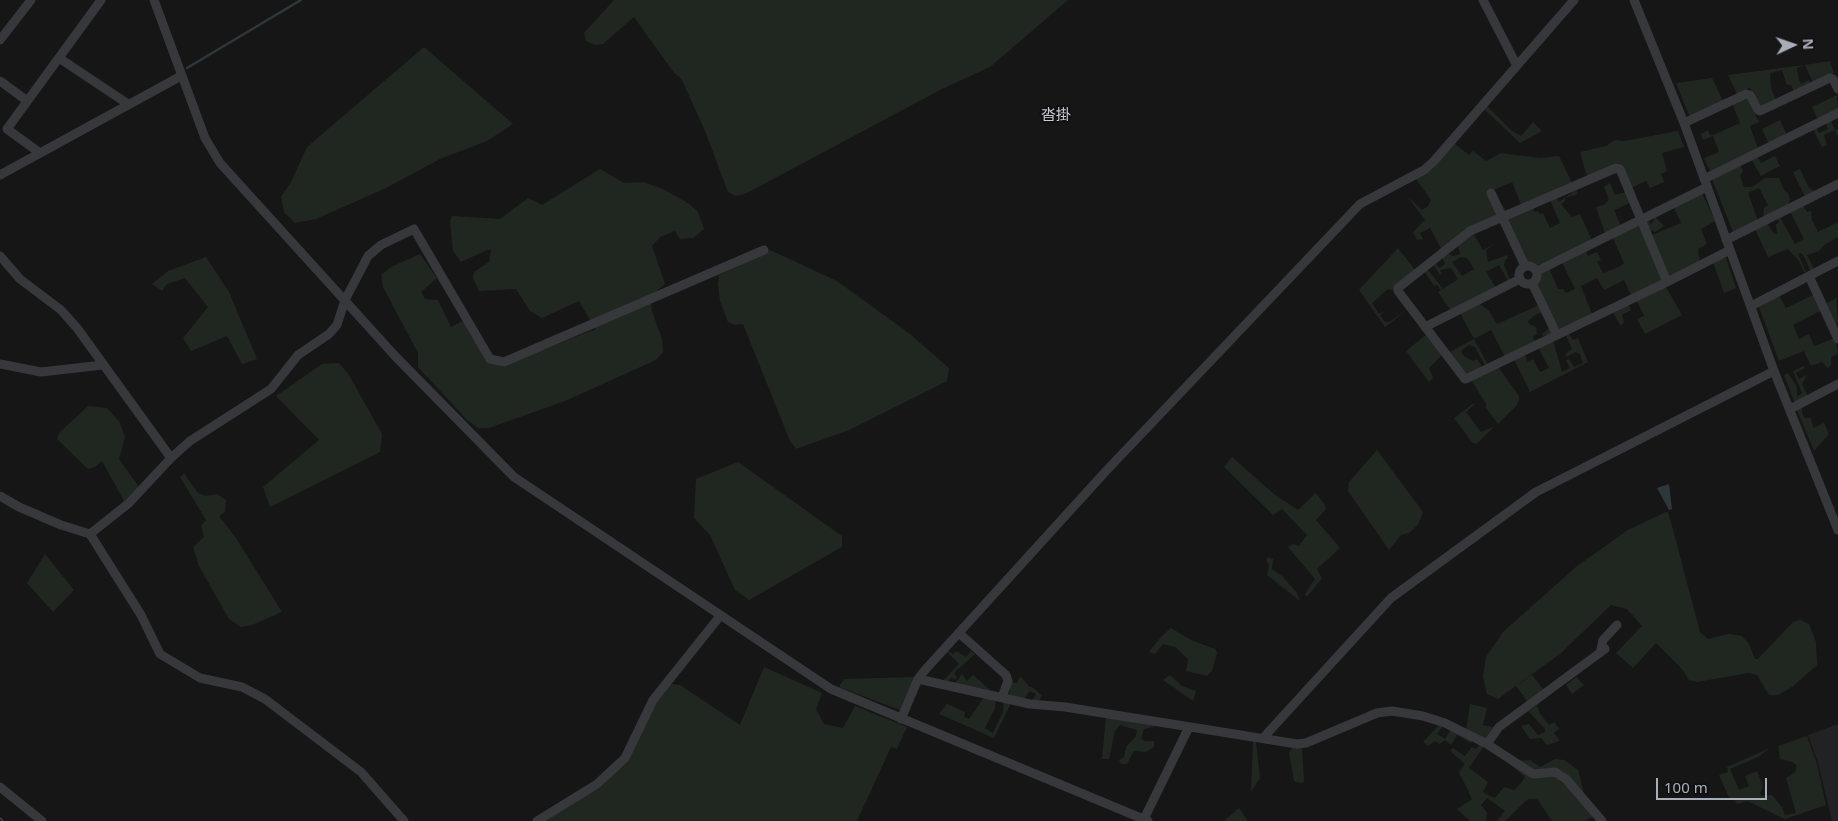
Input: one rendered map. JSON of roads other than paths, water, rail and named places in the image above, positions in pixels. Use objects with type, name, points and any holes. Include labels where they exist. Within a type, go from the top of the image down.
[{"type":"street","points":[[0,40],[31,0]]},
{"type":"street","points":[[40,153],[7,129],[26,100],[101,0]]},
{"type":"street","points":[[154,0],[205,138],[220,163],[403,364],[514,477],[831,689],[1003,759],[1145,820],[1189,727]]},
{"type":"street","points":[[1483,0],[1516,64]]},
{"type":"street","points":[[901,719],[918,679],[1106,471],[1352,211],[1366,200],[1424,170],[1434,161],[1516,64],[1574,0]]},
{"type":"street","points":[[1634,0],[1684,123],[1774,371],[1838,530]]},
{"type":"street","points":[[59,58],[128,104]]},
{"type":"street","points":[[0,176],[181,76]]},
{"type":"street","points":[[1684,123],[1746,94],[1750,95],[1760,111],[1830,78],[1833,79],[1838,89]]},
{"type":"street","points":[[0,81],[26,100]]},
{"type":"street","points":[[1537,271],[1838,113]]},
{"type":"street","points":[[1667,282],[1620,169],[1616,168],[1470,231],[1398,288],[1398,291],[1465,379],[1667,282],[1730,250]]},
{"type":"street","points":[[1726,240],[1838,184]]},
{"type":"street","points":[[1491,193],[1525,266]]},
{"type":"street","points":[[90,534],[129,503],[171,458],[190,441],[271,389],[298,355],[329,334],[337,325],[345,300],[368,256],[381,245],[414,229],[490,359],[504,362],[764,250]]},
{"type":"street","points":[[0,256],[20,279],[61,310],[89,343],[171,458]]},
{"type":"street","points":[[1751,306],[1838,261]]},
{"type":"street","points":[[1532,283],[1524,283],[1520,279],[1519,272],[1525,266],[1532,266],[1537,271]]},
{"type":"street","points":[[1532,283],[1537,276],[1537,271]]},
{"type":"street","points":[[1809,276],[1838,339]]},
{"type":"street","points":[[1425,327],[1520,279]]},
{"type":"street","points":[[1532,283],[1557,335]]},
{"type":"street","points":[[0,364],[41,372],[103,365]]},
{"type":"street","points":[[1263,738],[1392,598],[1536,492],[1774,371]]},
{"type":"street","points":[[1790,409],[1838,384]]},
{"type":"street","points":[[0,496],[52,521],[90,534],[141,615],[160,654],[200,678],[242,687],[266,699],[361,772],[404,821]]},
{"type":"street","points":[[537,821],[598,783],[625,758],[653,700],[720,616]]},
{"type":"street","points":[[1488,744],[1499,727],[1603,651],[1603,640],[1617,625]]},
{"type":"street","points":[[959,632],[1006,676],[1008,681],[1002,697]]},
{"type":"street","points":[[918,679],[1030,704],[1297,744],[1306,743],[1376,713],[1392,711],[1436,719],[1488,744],[1533,774],[1554,772],[1566,779],[1602,821]]},
{"type":"street","points":[[0,787],[42,821]]},
{"type":"waterway","points":[[187,68],[301,0]]},
{"type":"district","name":"沓掛","points":[[1056,116]]}]
